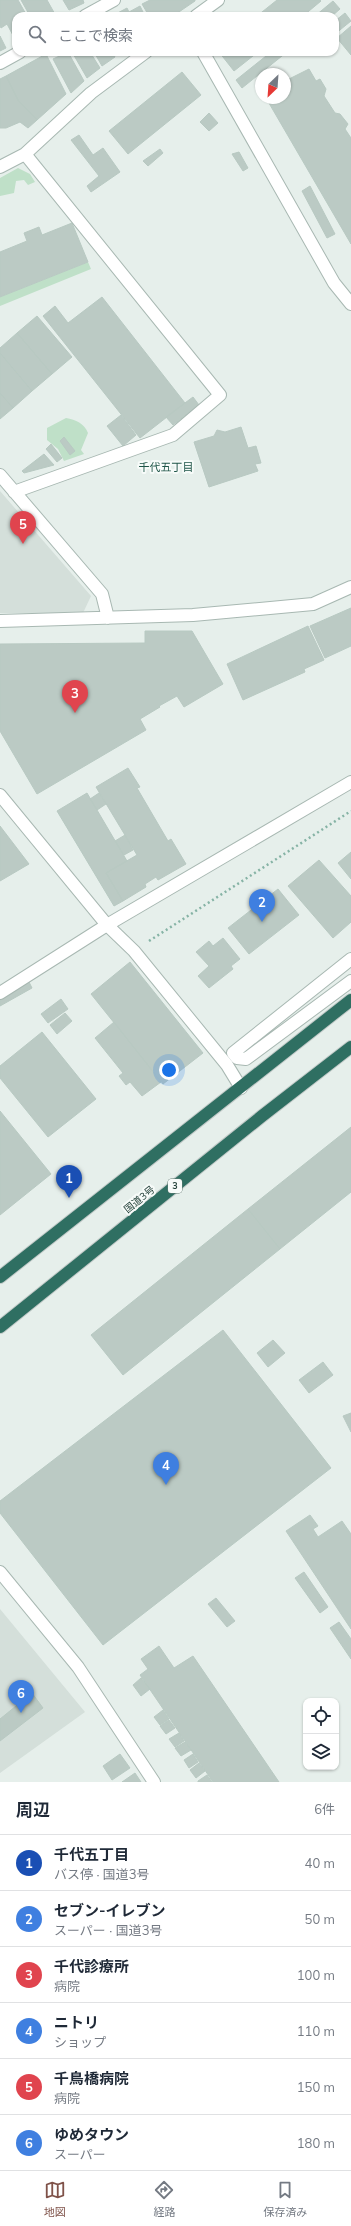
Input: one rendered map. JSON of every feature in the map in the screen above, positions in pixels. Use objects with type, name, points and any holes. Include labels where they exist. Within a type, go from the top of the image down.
[{"type":"highway","points":[[0,1277],[351,1000]]},
{"type":"highway","name":"国道3号","points":[[0,1327],[257,1120],[351,1048]]},
{"type":"street","points":[[93,12],[114,0]]},
{"type":"street","points":[[202,12],[218,0]]},
{"type":"street","points":[[0,63],[13,56]]},
{"type":"street","points":[[0,166],[25,154],[91,93],[141,56]]},
{"type":"street","points":[[205,56],[334,283],[351,304]]},
{"type":"street","points":[[14,492],[173,435],[220,395],[25,154]]},
{"type":"street","points":[[0,475],[102,594],[108,618]]},
{"type":"street","points":[[0,621],[193,615],[313,604],[351,587]]},
{"type":"street","points":[[0,993],[107,925],[351,782]]},
{"type":"street","points":[[0,795],[107,925],[134,951],[227,1065],[241,1088]]},
{"type":"street","points":[[351,960],[232,1053],[237,1058],[246,1060],[351,981]]},
{"type":"street","points":[[0,1572],[78,1666],[154,1782]]},
{"type":"path","points":[[134,951],[263,865],[351,811]]},
{"type":"shaded area","points":[[0,491],[91,596],[83,613],[0,613]]},
{"type":"shaded area","points":[[0,1609],[85,1712],[0,1773]]},
{"type":"green space","points":[[18,168],[30,174],[35,182],[28,185],[24,180],[16,181],[14,193],[0,196],[0,178]]},
{"type":"green space","points":[[88,262],[91,269],[0,306],[0,297]]},
{"type":"green space","points":[[66,418],[79,422],[88,433],[81,450],[84,454],[64,461],[58,449],[47,440],[47,428]]},
{"type":"building","points":[[0,0],[18,0],[25,12],[12,12],[12,33],[7,24],[1,28]]},
{"type":"building","points":[[21,0],[47,0],[54,12],[28,12]]},
{"type":"building","points":[[63,0],[83,0],[84,3],[69,10]]},
{"type":"building","points":[[150,0],[195,0],[179,12],[147,12],[142,4]]},
{"type":"building","points":[[277,0],[321,1],[308,12],[262,12]]},
{"type":"building","points":[[333,1],[340,9],[337,12],[320,12]]},
{"type":"building","points":[[140,6],[143,12],[129,12]]},
{"type":"building","points":[[127,8],[129,12],[120,12]]},
{"type":"building","points":[[345,13],[351,21],[339,31],[339,18]]},
{"type":"building","points":[[351,26],[351,55],[339,40],[339,36]]},
{"type":"building","points":[[0,36],[6,48],[0,51]]},
{"type":"building","points":[[42,56],[47,56],[66,94],[37,120],[18,100],[6,76]]},
{"type":"building","points":[[59,56],[70,56],[84,81],[71,93],[53,59]]},
{"type":"building","points":[[74,56],[92,56],[100,68],[87,78]]},
{"type":"building","points":[[96,56],[114,56],[115,57],[102,66]]},
{"type":"building","points":[[222,56],[253,56],[234,71]]},
{"type":"building","points":[[266,56],[282,56],[267,68],[255,68],[255,78],[242,88],[236,80]]},
{"type":"building","points":[[309,69],[316,81],[320,79],[326,89],[324,96],[335,113],[340,114],[348,124],[345,129],[351,138],[351,244],[269,104],[291,104],[291,78]]},
{"type":"building","points":[[182,72],[201,95],[128,154],[109,131]]},
{"type":"building","points":[[6,76],[18,100],[37,120],[28,128],[20,122],[6,128],[0,128],[0,79]]},
{"type":"building","points":[[209,113],[218,123],[209,131],[200,122]]},
{"type":"building","points":[[79,135],[93,155],[103,148],[120,172],[91,192],[87,186],[99,176],[71,140]]},
{"type":"building","points":[[160,149],[163,153],[148,166],[143,161]]},
{"type":"building","points":[[239,152],[248,168],[243,171],[232,154]]},
{"type":"building","points":[[310,186],[335,234],[327,238],[302,191]]},
{"type":"building","points":[[72,223],[88,262],[0,297],[0,252],[27,241],[24,233],[39,227],[42,235]]},
{"type":"building","points":[[102,297],[185,403],[140,438],[43,316],[55,306],[68,323]]},
{"type":"building","points":[[37,316],[72,357],[52,374],[17,333]]},
{"type":"building","points":[[17,333],[52,374],[32,391],[0,353],[0,348]]},
{"type":"building","points":[[0,353],[32,391],[13,408],[0,393]]},
{"type":"building","points":[[0,393],[13,408],[0,419]]},
{"type":"building","points":[[193,397],[199,405],[173,425],[166,417]]},
{"type":"building","points":[[121,415],[136,435],[123,446],[107,426]]},
{"type":"building","points":[[241,427],[248,448],[256,446],[261,463],[255,464],[258,471],[209,487],[194,442],[214,436],[217,430],[225,432]]},
{"type":"building","points":[[64,437],[75,451],[70,455],[60,441]]},
{"type":"building","points":[[51,444],[62,458],[57,462],[46,449]]},
{"type":"building","points":[[44,454],[54,465],[24,473],[22,471]]},
{"type":"building","points":[[351,608],[351,646],[325,658],[310,626]]},
{"type":"building","points":[[308,626],[324,660],[304,669],[305,672],[243,700],[227,664]]},
{"type":"building","points":[[145,631],[192,631],[223,684],[184,707],[177,696],[159,706],[160,707],[140,719],[146,730],[37,794],[0,731],[0,644],[145,643]]},
{"type":"building","points":[[128,768],[140,787],[137,788],[168,841],[171,839],[186,864],[158,880],[156,877],[145,884],[146,887],[123,901],[106,873],[137,855],[96,787]]},
{"type":"building","points":[[87,793],[127,861],[106,873],[123,901],[114,906],[57,811]]},
{"type":"building","points":[[99,793],[106,804],[97,810],[90,799]]},
{"type":"building","points":[[0,826],[29,864],[0,881]]},
{"type":"building","points":[[125,835],[133,850],[124,855],[115,841]]},
{"type":"building","points":[[351,852],[351,879],[338,863]]},
{"type":"building","points":[[319,860],[351,896],[351,922],[333,938],[288,886]]},
{"type":"building","points":[[278,889],[299,915],[249,954],[228,928]]},
{"type":"building","points":[[223,938],[240,959],[231,966],[233,969],[209,988],[198,976],[209,966],[196,952],[209,941],[213,946]]},
{"type":"building","points":[[130,962],[203,1053],[163,1084],[91,994]]},
{"type":"building","points":[[29,982],[32,988],[0,1006],[0,998]]},
{"type":"building","points":[[61,999],[68,1009],[48,1023],[41,1014]]},
{"type":"building","points":[[65,1013],[72,1021],[57,1034],[50,1025]]},
{"type":"building","points":[[114,1022],[161,1082],[142,1096],[130,1082],[126,1085],[119,1076],[123,1073],[95,1038]]},
{"type":"building","points":[[42,1032],[96,1099],[48,1137],[0,1078],[0,1066]]},
{"type":"building","points":[[0,1111],[51,1174],[0,1215]]},
{"type":"building","points":[[351,1127],[351,1192],[280,1249],[248,1209]]},
{"type":"building","points":[[248,1209],[280,1249],[123,1375],[91,1335]]},
{"type":"building","points":[[223,1330],[331,1468],[103,1645],[0,1513],[0,1501]]},
{"type":"building","points":[[273,1340],[285,1353],[268,1367],[257,1353]]},
{"type":"building","points":[[323,1362],[333,1375],[309,1393],[299,1380]]},
{"type":"building","points":[[351,1413],[351,1432],[343,1416]]},
{"type":"building","points":[[310,1515],[318,1526],[313,1529],[318,1537],[342,1521],[351,1534],[351,1629],[286,1531]]},
{"type":"building","points":[[304,1572],[328,1607],[320,1613],[295,1578]]},
{"type":"building","points":[[216,1598],[235,1621],[227,1627],[208,1604]]},
{"type":"building","points":[[339,1622],[351,1639],[351,1659],[330,1628]]},
{"type":"building","points":[[159,1646],[174,1668],[193,1656],[279,1782],[213,1782],[140,1675],[148,1669],[141,1659]]},
{"type":"building","points":[[141,1678],[150,1689],[141,1696],[133,1685]]},
{"type":"building","points":[[32,1693],[43,1708],[0,1741],[0,1719]]},
{"type":"building","points":[[163,1710],[169,1719],[160,1725],[154,1717]]},
{"type":"building","points":[[169,1720],[175,1728],[166,1734],[160,1726]]},
{"type":"building","points":[[179,1733],[184,1741],[175,1747],[169,1739]]},
{"type":"building","points":[[185,1742],[191,1750],[181,1756],[175,1748]]},
{"type":"building","points":[[120,1754],[130,1768],[112,1780],[103,1766]]},
{"type":"building","points":[[193,1754],[198,1762],[189,1768],[184,1760]]},
{"type":"building","points":[[199,1763],[205,1771],[196,1778],[190,1770]]},
{"type":"building","points":[[135,1773],[141,1782],[122,1782]]},
{"type":"building","points":[[207,1775],[212,1782],[198,1782],[198,1781]]},
{"type":"place","name":"千鳥橋病院","points":[[23,544]]},
{"type":"place","name":"千代診療所","points":[[75,713]]},
{"type":"place","name":"セブン-イレブン","points":[[262,922]]},
{"type":"place","name":"千代五丁目","points":[[69,1198]]},
{"type":"place","name":"ニトリ","points":[[166,1485]]},
{"type":"place","name":"ゆめタウン","points":[[21,1713]]},
{"type":"district","name":"千代五丁目","points":[[166,467]]}]
